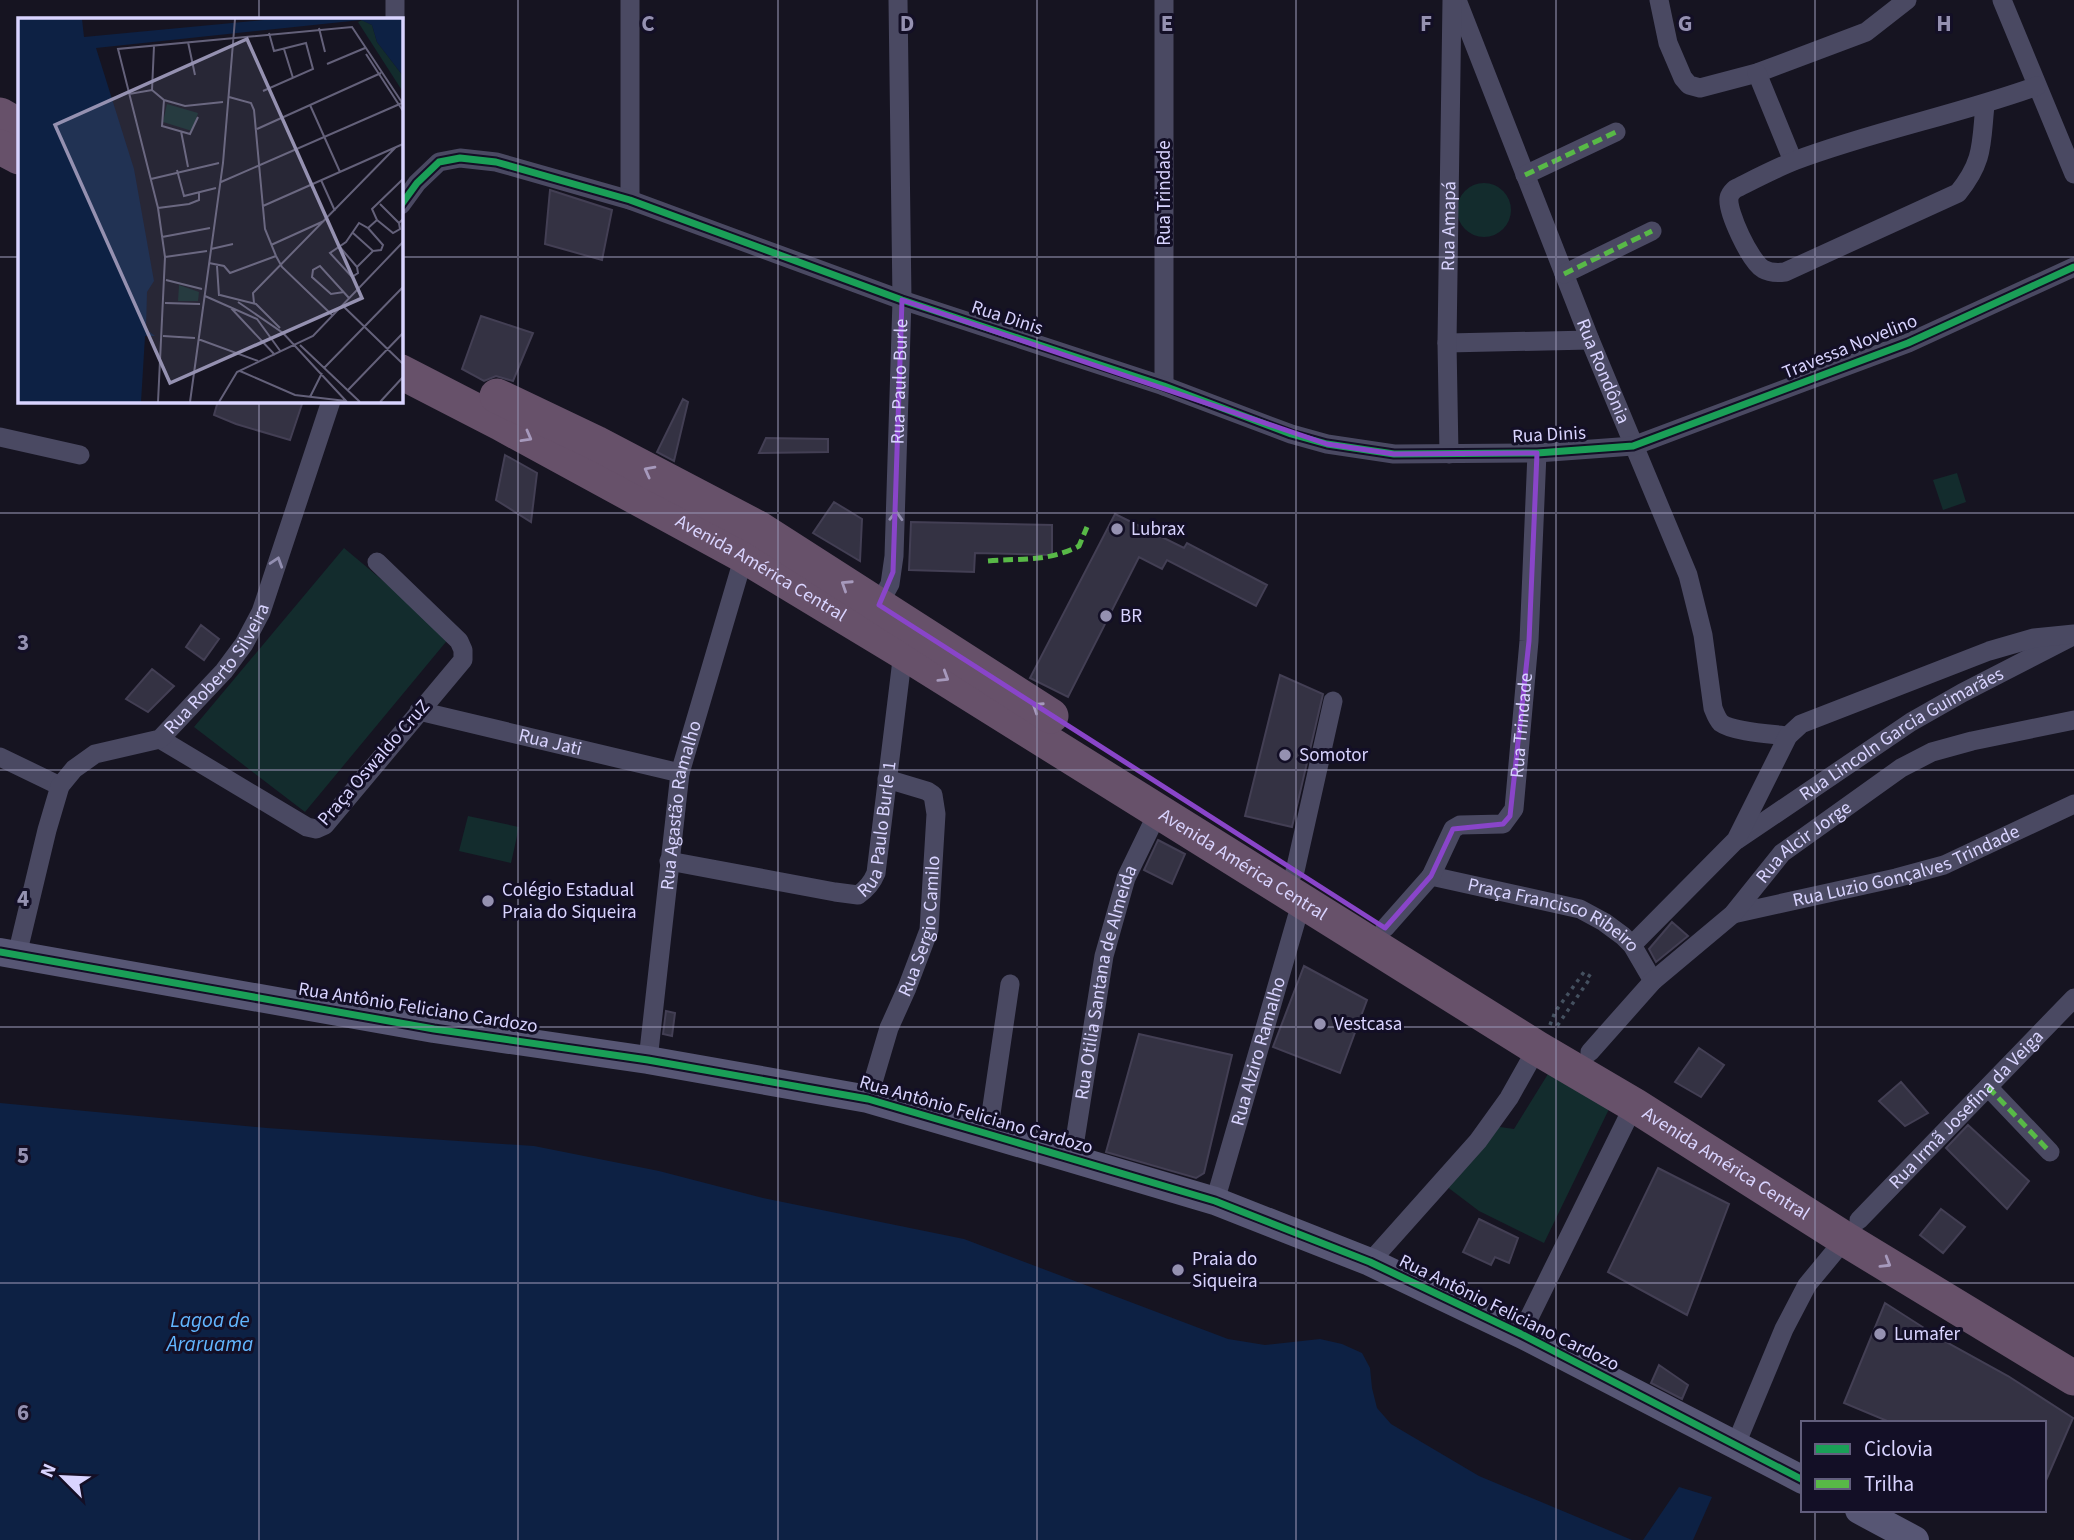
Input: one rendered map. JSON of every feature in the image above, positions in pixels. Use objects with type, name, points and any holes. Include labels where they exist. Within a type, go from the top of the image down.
[{"type":"highway","points":[[0,114],[18,125]]},
{"type":"highway","points":[[0,146],[18,156]]},
{"type":"highway","name":"Avenida América Central","points":[[402,349],[596,443],[758,528],[872,617],[1298,885],[1590,1052],[2074,1378]]},
{"type":"highway","name":"Avenida América Central","points":[[402,373],[744,556],[872,617],[903,652],[1158,811],[1385,928],[1549,1030],[1634,1105],[1852,1229],[2074,1350]]},
{"type":"street","points":[[395,0],[395,18]]},
{"type":"street","points":[[629,0],[630,200]]},
{"type":"street","name":"Rua Paulo Burle","points":[[872,617],[893,572],[902,300],[898,0]]},
{"type":"street","name":"Rua Trindade","points":[[1164,0],[1164,386]]},
{"type":"street","name":"Rua Rondônia","points":[[1454,0],[1694,593],[1713,708],[1717,718],[1732,727],[1788,736]]},
{"type":"street","name":"Rua Amapá","points":[[1449,454],[1447,343],[1454,0]]},
{"type":"street","points":[[1662,1],[1668,43],[1683,78],[1689,85],[1700,88],[1757,73],[1866,32],[1907,0]]},
{"type":"street","points":[[2002,0],[2037,86],[2071,153],[2074,174]]},
{"type":"street","points":[[1757,73],[1793,161]]},
{"type":"street","points":[[1985,104],[1980,159],[1958,193],[1785,272],[1773,273],[1755,262],[1745,248],[1729,198],[1735,189],[1793,161],[2037,86]]},
{"type":"street","points":[[1525,175],[1616,132]]},
{"type":"street","name":"Rua Dinis","points":[[402,204],[417,183],[439,162],[460,158],[496,162],[630,200],[902,300],[1164,386],[1327,444],[1394,454],[1537,453],[1633,446]]},
{"type":"street","points":[[1564,274],[1653,231]]},
{"type":"street","name":"Travessa Novelino","points":[[1633,446],[1908,343],[2074,267]]},
{"type":"street","points":[[1447,343],[1590,340]]},
{"type":"street","name":"Rua Roberto Silveira","points":[[9,953],[60,786],[74,769],[95,754],[160,739],[224,671],[244,644],[261,612],[331,402]]},
{"type":"street","points":[[0,436],[80,455]]},
{"type":"street","name":"Rua Trindade","points":[[1385,928],[1431,876],[1453,828],[1460,825],[1503,824],[1514,809],[1529,641],[1537,453]]},
{"type":"street","name":"Rua Agastão Ramalho","points":[[648,1060],[680,773],[744,556]]},
{"type":"street","name":"Praça Oswaldo CruZ","points":[[160,739],[307,827],[316,829],[325,825],[463,660],[464,650],[460,641],[377,562]]},
{"type":"street","points":[[1632,945],[1736,841],[1788,736],[1801,724],[1989,651],[2034,638],[2074,635]]},
{"type":"street","name":"Rua Lincoln Garcia Guimarães","points":[[1736,841],[1911,723],[1962,693],[2074,635]]},
{"type":"street","name":"Rua Paulo Burle 1","points":[[669,861],[858,895],[872,883],[876,873],[903,652]]},
{"type":"street","name":"Rua Alziro Ramalho","points":[[1215,1201],[1298,885],[1334,701]]},
{"type":"street","name":"Rua Jati","points":[[419,711],[680,773]]},
{"type":"street","name":"Rua Alcir Jorge","points":[[1590,1052],[1653,981],[1733,914],[1782,853],[1901,768],[1932,752],[2074,720]]},
{"type":"street","points":[[0,757],[60,786]]},
{"type":"street","name":"Rua Sergio Camilo","points":[[867,1099],[889,1028],[929,930],[934,876],[936,814],[933,795],[887,779]]},
{"type":"street","name":"Rua Luzio Gonçalves Trindade","points":[[1733,914],[1896,878],[1944,864],[2074,804]]},
{"type":"street","name":"Rua Otilia Santana de Almeida","points":[[1072,1158],[1104,956],[1126,878],[1158,811]]},
{"type":"street","name":"Praça Francisco Ribeiro","points":[[1431,876],[1580,909],[1604,922],[1632,945],[1653,981]]},
{"type":"street","name":"Rua Antônio Feliciano Cardozo","points":[[9,953],[434,1029],[648,1060],[867,1099],[1072,1158],[1215,1201],[1370,1262],[1521,1334],[1801,1479]]},
{"type":"street","points":[[988,1134],[1010,984]]},
{"type":"street","name":"Rua Irmã Josefina da Veiga","points":[[1736,1444],[1756,1391],[1807,1285],[1852,1229],[2074,998]]},
{"type":"street","points":[[1370,1262],[1478,1141],[1508,1098],[1549,1030]]},
{"type":"street","points":[[1988,1087],[2050,1152]]},
{"type":"street","points":[[1521,1334],[1634,1105]]},
{"type":"street","points":[[1863,1512],[1915,1540]]},
{"type":"path","points":[[1584,972],[1591,977],[1549,1030],[1584,972]]},
{"type":"highlighted area","points":[[902,300],[1327,444],[1394,454],[1537,453],[1529,641],[1510,816],[1503,824],[1453,829],[1431,876],[1385,928],[879,605],[893,572]]},
{"type":"green space","points":[[1484,183],[1503,191],[1511,210],[1503,229],[1484,237],[1465,229],[1457,210],[1465,191]]},
{"type":"green space","points":[[1957,473],[1966,502],[1943,510],[1933,480]]},
{"type":"green space","points":[[344,548],[450,637],[305,812],[194,727]]},
{"type":"green space","points":[[468,816],[519,827],[511,863],[459,851]]},
{"type":"green space","points":[[1548,1074],[1609,1109],[1544,1243],[1479,1211],[1446,1186],[1493,1126],[1514,1129]]},
{"type":"water","name":"Lagoa de Araruama","points":[[0,1103],[267,1128],[534,1146],[659,1171],[763,1198],[964,1239],[1228,1339],[1265,1345],[1320,1339],[1342,1344],[1362,1353],[1370,1368],[1377,1408],[1391,1424],[1479,1476],[1632,1540],[0,1540]]},
{"type":"water","points":[[1679,1487],[1712,1497],[1693,1540],[1643,1540]]},
{"type":"building","points":[[550,190],[612,210],[602,260],[545,244]]},
{"type":"building","points":[[481,316],[533,333],[513,381],[496,376],[484,381],[462,369]]},
{"type":"building","points":[[683,399],[688,402],[674,461],[657,452]]},
{"type":"building","points":[[218,402],[303,402],[290,440],[214,415]]},
{"type":"building","points":[[766,438],[828,439],[828,452],[759,453]]},
{"type":"building","points":[[505,455],[537,473],[531,522],[496,500]]},
{"type":"building","points":[[834,502],[862,519],[860,561],[813,533]]},
{"type":"building","points":[[1115,514],[1184,548],[1187,543],[1267,585],[1256,606],[1167,560],[1162,569],[1139,557],[1068,697],[1030,678]]},
{"type":"building","points":[[911,522],[1052,525],[1052,555],[975,553],[974,572],[909,570]]},
{"type":"building","points":[[201,625],[219,639],[204,660],[186,647]]},
{"type":"building","points":[[152,669],[174,686],[148,712],[126,699]]},
{"type":"building","name":"Somotor","points":[[1280,675],[1323,694],[1292,827],[1245,816]]},
{"type":"building","points":[[1158,840],[1185,854],[1172,884],[1144,870]]},
{"type":"building","points":[[1672,922],[1688,936],[1656,962],[1649,949]]},
{"type":"building","name":"Vestcasa","points":[[1304,966],[1367,1000],[1340,1073],[1273,1047]]},
{"type":"building","points":[[666,1011],[675,1013],[672,1036],[663,1034]]},
{"type":"building","points":[[1139,1034],[1232,1055],[1204,1173],[1196,1178],[1106,1152]]},
{"type":"building","points":[[1699,1048],[1724,1065],[1701,1097],[1675,1082]]},
{"type":"building","points":[[1901,1082],[1928,1113],[1905,1126],[1879,1101]]},
{"type":"building","points":[[1968,1125],[2029,1181],[2007,1209],[1946,1148]]},
{"type":"building","points":[[1658,1168],[1729,1204],[1687,1315],[1608,1272]]},
{"type":"building","points":[[1941,1209],[1965,1227],[1943,1253],[1920,1235]]},
{"type":"building","points":[[1479,1219],[1518,1238],[1509,1263],[1495,1257],[1491,1265],[1463,1252]]},
{"type":"building","points":[[1885,1303],[2073,1418],[2046,1480],[2046,1421],[1887,1421],[1844,1403]]},
{"type":"building","points":[[1659,1365],[1688,1385],[1682,1399],[1651,1383]]},
{"type":"marked path","points":[[1525,175],[1616,132]]},
{"type":"marked path","points":[[1564,274],[1652,231]]},
{"type":"marked path","points":[[988,561],[1035,558],[1068,551],[1079,546],[1087,527]]},
{"type":"marked path","points":[[1988,1087],[2050,1152]]},
{"type":"cycle path","points":[[402,204],[417,183],[439,162],[460,158],[496,162],[630,200],[902,300],[1164,386],[1291,434],[1327,444],[1394,454],[1537,453],[1633,446],[1908,343],[2074,267]]},
{"type":"cycle path","points":[[0,952],[434,1029],[648,1060],[868,1099],[988,1134],[1215,1201],[1370,1262],[1521,1334],[1801,1479]]},
{"type":"place","name":"Lubrax","points":[[1117,529]]},
{"type":"place","name":"BR","points":[[1106,616]]},
{"type":"place","name":"Somotor","points":[[1285,755]]},
{"type":"place","name":"Colégio Estadual Praia do Siqueira","points":[[488,901]]},
{"type":"place","name":"Vestcasa","points":[[1320,1024]]},
{"type":"place","name":"Praia do Siqueira","points":[[1178,1270]]},
{"type":"place","name":"Lumafer","points":[[1880,1334]]}]
